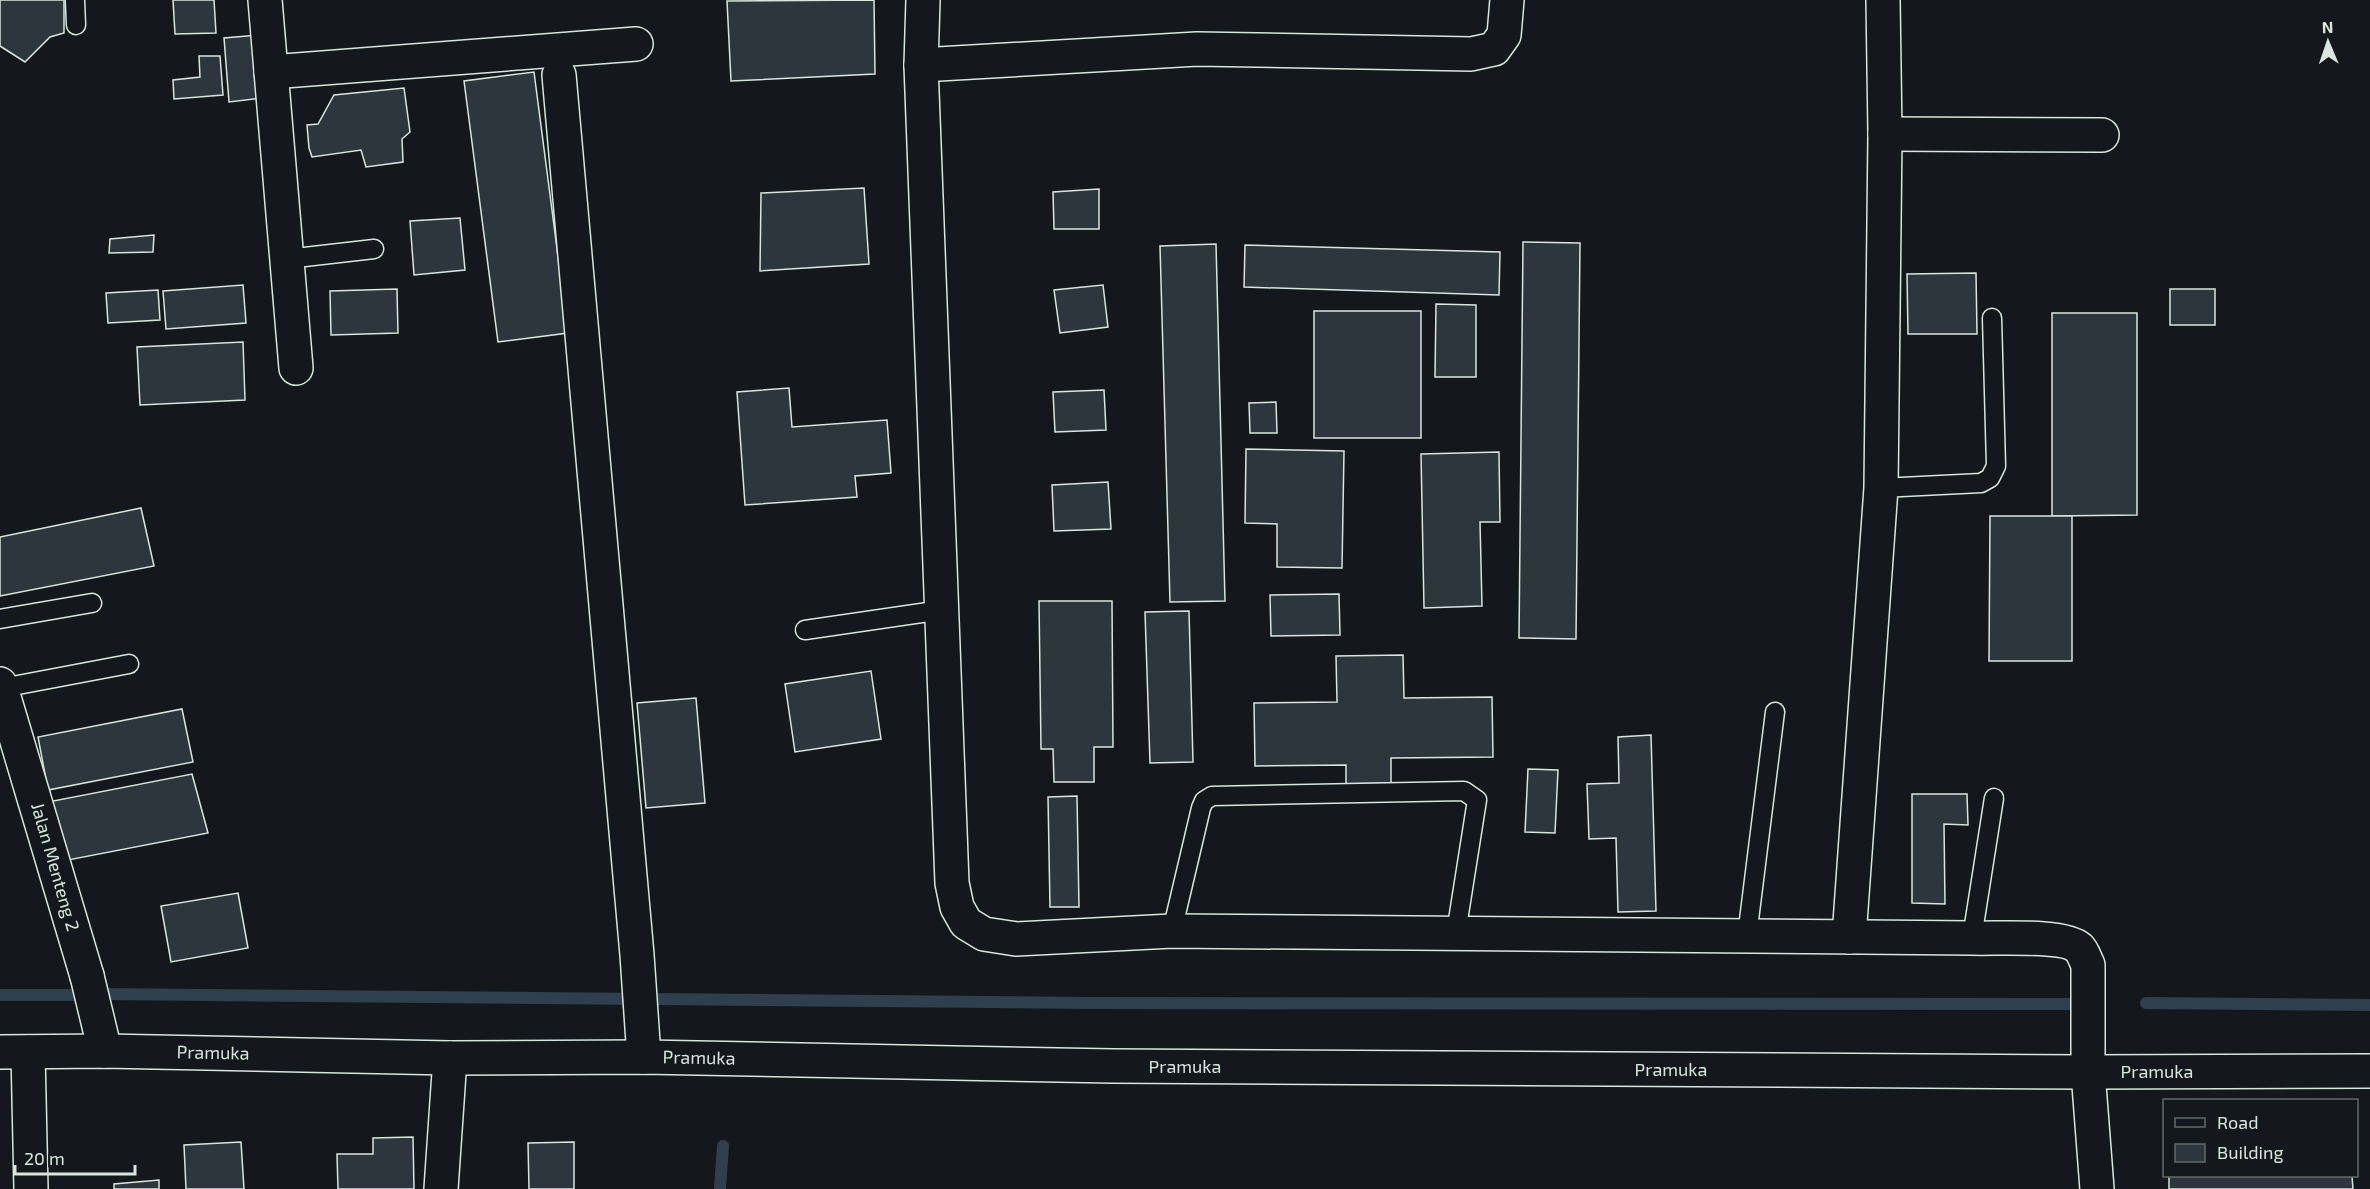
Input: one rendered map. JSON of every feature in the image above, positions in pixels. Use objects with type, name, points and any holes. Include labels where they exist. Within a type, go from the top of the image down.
[{"type":"street","points":[[265,0],[296,368]]},
{"type":"street","points":[[923,0],[921,65],[952,883],[957,907],[966,922],[984,934],[1017,939],[1172,930],[2054,939],[2070,942],[2080,949],[2088,965],[2088,1072],[2097,1189]]},
{"type":"street","points":[[921,65],[1197,49],[1471,54],[1494,50],[1504,35],[1507,0]]},
{"type":"street","points":[[1849,937],[1881,488],[1885,134],[1883,0]]},
{"type":"street","points":[[271,72],[636,44]]},
{"type":"street","points":[[559,75],[637,954],[639,1012],[644,1057]]},
{"type":"street","points":[[1885,134],[2102,135]]},
{"type":"street","name":"Jalan Menteng 2","points":[[1,686],[87,976],[105,1051]]},
{"type":"street","name":"Pramuka","points":[[14,1052],[105,1051],[450,1058],[644,1057],[1113,1066],[2088,1072],[2370,1071]]},
{"type":"street","points":[[14,1052],[31,1189]]},
{"type":"street","points":[[441,1189],[450,1058]]},
{"type":"lane","points":[[75,0],[76,25]]},
{"type":"lane","points":[[287,259],[374,249]]},
{"type":"lane","points":[[1881,488],[1981,483],[1990,478],[1996,465],[1992,318]]},
{"type":"lane","points":[[0,619],[92,603]]},
{"type":"lane","points":[[805,630],[942,610]]},
{"type":"lane","points":[[1,686],[129,664]]},
{"type":"lane","points":[[1747,936],[1775,712]]},
{"type":"lane","points":[[1172,930],[1201,808],[1204,801],[1212,796],[1464,791],[1477,800],[1456,933]]},
{"type":"lane","points":[[1972,938],[1994,798]]},
{"type":"building","points":[[0,0],[64,0],[64,33],[50,37],[25,62],[0,46]]},
{"type":"building","points":[[173,0],[214,0],[216,33],[175,34]]},
{"type":"building","points":[[874,0],[875,74],[731,81],[727,1]]},
{"type":"building","points":[[258,35],[263,98],[229,102],[224,38]]},
{"type":"building","points":[[199,56],[220,56],[223,95],[174,99],[173,80],[200,77]]},
{"type":"building","points":[[534,72],[568,333],[498,342],[464,81]]},
{"type":"building","points":[[404,88],[410,132],[402,139],[403,162],[366,167],[361,150],[312,157],[307,125],[318,124],[334,95]]},
{"type":"building","points":[[864,188],[869,264],[760,271],[761,193]]},
{"type":"building","points":[[1099,189],[1099,229],[1054,229],[1053,192]]},
{"type":"building","points":[[460,218],[465,270],[414,275],[410,221]]},
{"type":"building","points":[[154,235],[153,252],[109,253],[110,239]]},
{"type":"building","points":[[1523,242],[1580,243],[1576,639],[1519,638]]},
{"type":"building","points":[[1216,244],[1225,601],[1170,602],[1160,246]]},
{"type":"building","points":[[1245,245],[1500,252],[1499,295],[1244,287]]},
{"type":"building","points":[[1976,273],[1977,334],[1908,334],[1907,274]]},
{"type":"building","points":[[243,285],[246,323],[166,329],[163,291]]},
{"type":"building","points":[[1103,285],[1108,327],[1060,333],[1054,290]]},
{"type":"building","points":[[397,289],[398,333],[331,335],[330,291]]},
{"type":"building","points":[[2170,289],[2215,289],[2215,325],[2170,325]]},
{"type":"building","points":[[158,290],[160,320],[108,323],[106,293]]},
{"type":"building","points":[[1436,304],[1476,305],[1476,377],[1435,377]]},
{"type":"building","points":[[1314,311],[1421,311],[1421,438],[1314,438]]},
{"type":"building","points":[[2052,313],[2137,313],[2137,515],[2052,516]]},
{"type":"building","points":[[243,342],[245,400],[140,405],[137,347]]},
{"type":"building","points":[[789,388],[792,427],[887,420],[891,473],[855,476],[857,497],[745,505],[737,392]]},
{"type":"building","points":[[1104,390],[1106,430],[1055,432],[1053,392]]},
{"type":"building","points":[[1276,402],[1277,433],[1250,433],[1249,403]]},
{"type":"building","points":[[1246,449],[1344,451],[1342,568],[1277,567],[1277,524],[1245,523]]},
{"type":"building","points":[[1499,452],[1500,522],[1480,522],[1482,606],[1424,608],[1421,454]]},
{"type":"building","points":[[1108,482],[1111,529],[1054,531],[1052,485]]},
{"type":"building","points":[[141,508],[154,566],[0,596],[0,537]]},
{"type":"building","points":[[1990,516],[2072,516],[2072,661],[1989,661]]},
{"type":"building","points":[[1339,594],[1340,635],[1271,636],[1270,595]]},
{"type":"building","points":[[1039,601],[1112,601],[1113,747],[1094,747],[1094,782],[1054,782],[1053,749],[1041,749]]},
{"type":"building","points":[[1189,611],[1193,762],[1150,763],[1145,612]]},
{"type":"building","points":[[1403,655],[1404,698],[1492,697],[1493,757],[1391,758],[1391,783],[1346,784],[1346,765],[1255,766],[1254,703],[1337,702],[1336,656]]},
{"type":"building","points":[[871,671],[881,739],[795,752],[785,684]]},
{"type":"building","points":[[696,698],[705,803],[646,808],[637,703]]},
{"type":"building","points":[[182,709],[193,762],[48,790],[38,737]]},
{"type":"building","points":[[1651,735],[1656,911],[1618,912],[1616,838],[1589,839],[1587,784],[1619,783],[1618,737]]},
{"type":"building","points":[[1528,769],[1558,770],[1555,833],[1525,832]]},
{"type":"building","points":[[192,774],[208,833],[63,861],[48,802]]},
{"type":"building","points":[[1912,794],[1967,794],[1968,825],[1944,824],[1945,904],[1912,903]]},
{"type":"building","points":[[1077,796],[1079,907],[1050,907],[1048,797]]},
{"type":"building","points":[[238,893],[248,948],[171,962],[161,906]]},
{"type":"building","points":[[413,1137],[414,1189],[338,1189],[337,1154],[373,1154],[373,1138]]},
{"type":"building","points":[[241,1142],[244,1189],[186,1189],[184,1145]]},
{"type":"building","points":[[574,1142],[574,1189],[529,1189],[528,1143]]},
{"type":"building","points":[[2169,1177],[2352,1177],[2353,1189],[2169,1189]]},
{"type":"building","points":[[159,1180],[159,1189],[114,1189],[114,1184]]},
{"type":"waterway","points":[[103,994],[1089,1003],[2088,1004]]},
{"type":"waterway","points":[[0,995],[82,995]]},
{"type":"waterway","points":[[2146,1003],[2370,1005]]},
{"type":"waterway","points":[[720,1189],[723,1146]]}]
